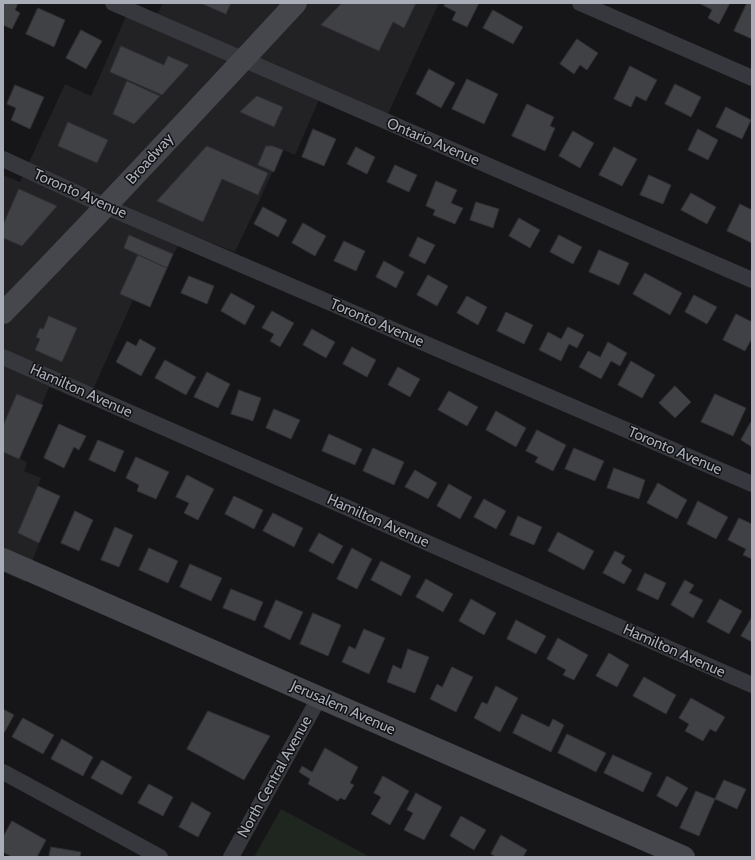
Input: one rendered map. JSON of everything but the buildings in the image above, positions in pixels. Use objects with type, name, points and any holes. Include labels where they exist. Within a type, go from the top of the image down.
[{"type":"main road","name":"Broadway","points":[[3,313],[107,207],[296,3]]},
{"type":"main road","name":"Jerusalem Avenue","points":[[3,559],[684,857]]},
{"type":"street","name":"Ontario Avenue","points":[[113,3],[752,280]]},
{"type":"street","points":[[580,3],[752,78]]},
{"type":"street","name":"Toronto Avenue","points":[[3,159],[107,207],[752,484]]},
{"type":"street","name":"Hamilton Avenue","points":[[3,356],[752,685]]},
{"type":"street","name":"North Central Avenue","points":[[231,857],[319,698]]},
{"type":"street","points":[[3,772],[160,857]]},
{"type":"shaded area","points":[[163,3],[439,3],[387,116],[319,100],[295,155],[283,150],[235,252],[184,232],[150,307],[133,300],[87,403],[49,387],[20,459],[27,462],[24,471],[41,478],[38,486],[60,496],[39,543],[25,582],[3,572],[3,175],[20,182],[65,84],[91,96],[127,14],[152,25]]},
{"type":"shaded area","points":[[281,809],[370,857],[254,857]]}]
